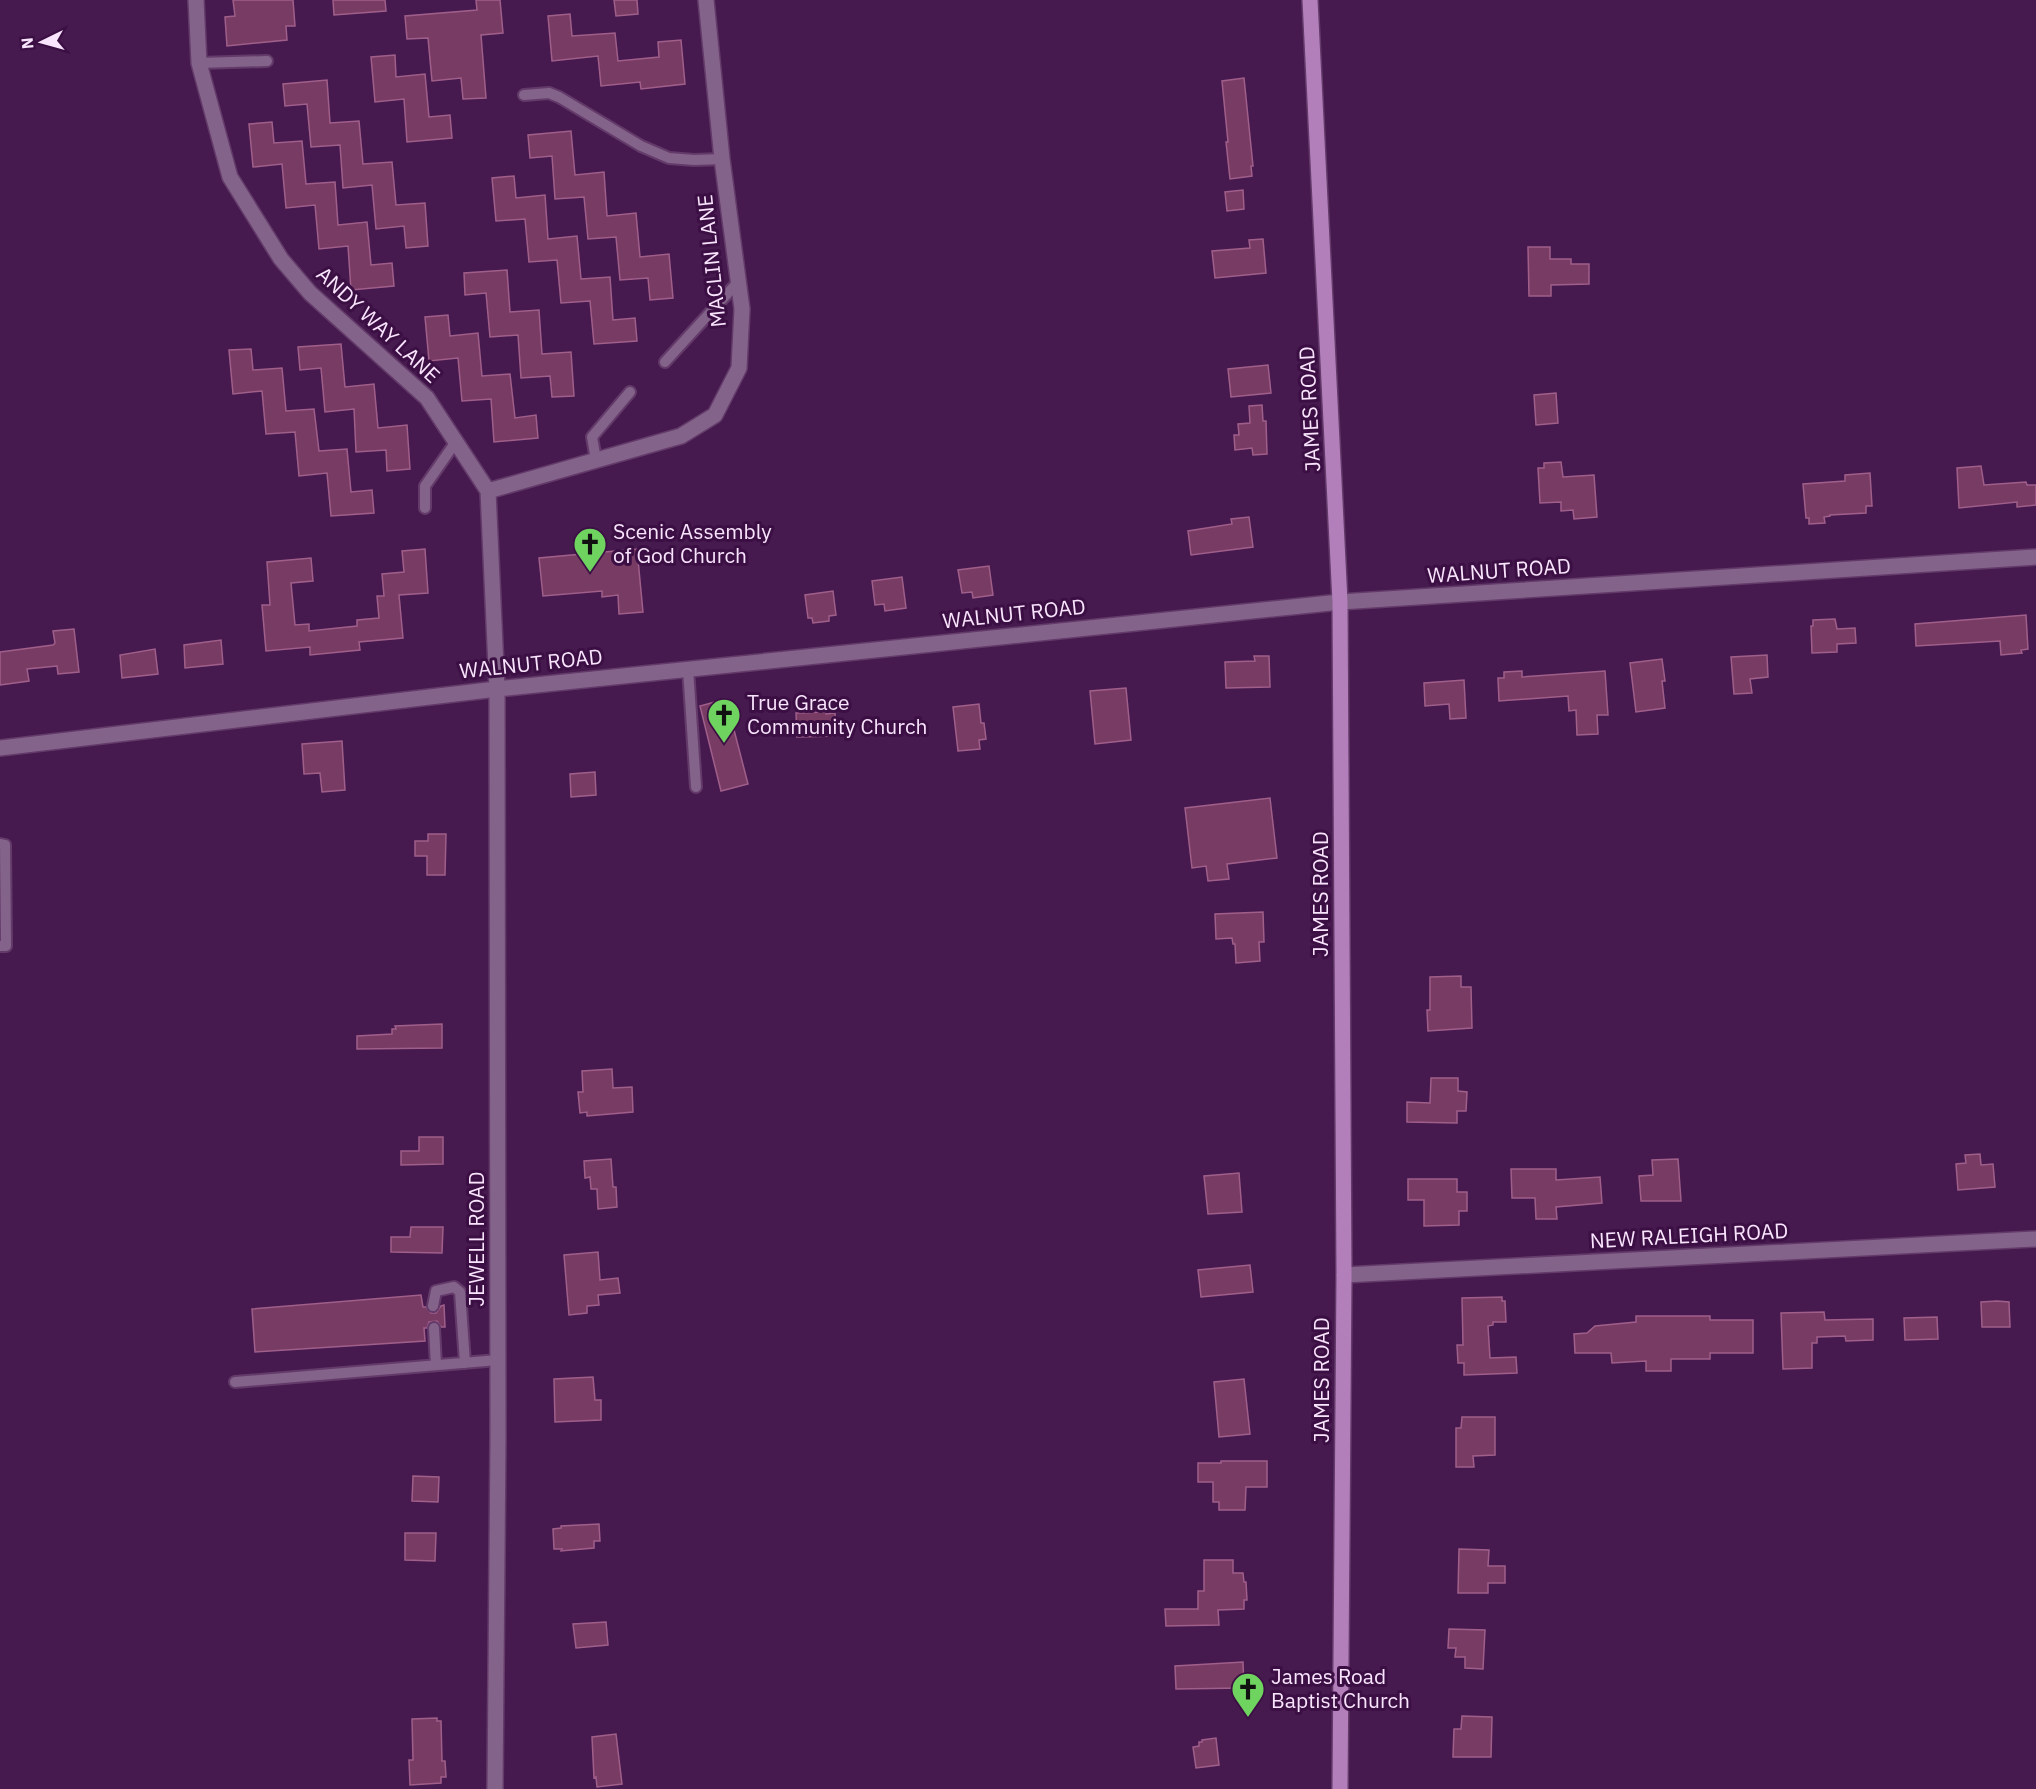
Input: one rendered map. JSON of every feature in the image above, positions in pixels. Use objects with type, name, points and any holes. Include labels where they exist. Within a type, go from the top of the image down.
[{"type":"main road","name":"JAMES ROAD","points":[[1310,0],[1340,602],[1344,1275],[1341,1789]]},
{"type":"street","name":"ANDY WAY LANE","points":[[196,0],[199,63],[230,177],[281,260],[310,293],[427,398],[488,491]]},
{"type":"street","name":"MACLIN LANE","points":[[488,491],[681,436],[715,415],[739,368],[742,309],[706,0]]},
{"type":"street","points":[[488,491],[496,689]]},
{"type":"street","name":"WALNUT ROAD","points":[[0,748],[496,689],[1340,602],[2036,557]]},
{"type":"street","name":"JEWELL ROAD","points":[[495,1789],[498,1360],[496,689]]},
{"type":"street","name":"NEW RALEIGH ROAD","points":[[1344,1275],[2036,1239]]},
{"type":"lane","points":[[199,63],[267,61]]},
{"type":"lane","points":[[524,95],[549,93],[559,97],[641,146],[669,158],[723,159]]},
{"type":"lane","points":[[665,362],[738,282]]},
{"type":"lane","points":[[596,460],[592,437],[630,392]]},
{"type":"lane","points":[[425,508],[425,486],[455,443]]},
{"type":"lane","points":[[688,669],[696,787]]},
{"type":"lane","points":[[0,844],[5,845],[6,946],[0,946]]},
{"type":"lane","points":[[433,1306],[436,1291],[454,1287],[460,1292],[465,1363]]},
{"type":"lane","points":[[435,1328],[436,1365]]},
{"type":"lane","points":[[235,1382],[498,1360]]},
{"type":"building","points":[[233,0],[293,0],[295,26],[286,26],[287,40],[227,46],[225,17],[235,16]]},
{"type":"building","points":[[333,0],[385,0],[386,11],[334,15]]},
{"type":"building","points":[[476,0],[500,0],[503,33],[481,35],[486,98],[463,99],[461,78],[432,81],[428,38],[407,39],[405,16],[477,10]]},
{"type":"building","points":[[614,0],[637,0],[638,14],[616,16]]},
{"type":"building","points":[[570,14],[572,36],[615,33],[618,61],[659,57],[658,42],[681,40],[685,84],[641,89],[640,82],[601,86],[598,56],[552,61],[548,16]]},
{"type":"building","points":[[395,55],[396,77],[425,74],[429,117],[450,115],[452,138],[407,142],[404,99],[375,102],[371,57]]},
{"type":"building","points":[[1244,78],[1253,166],[1251,166],[1252,176],[1230,179],[1222,81]]},
{"type":"building","points":[[327,80],[330,123],[359,121],[363,164],[392,162],[396,205],[425,203],[428,246],[406,248],[404,226],[376,229],[372,185],[343,188],[340,145],[311,147],[307,104],[285,106],[283,84]]},
{"type":"building","points":[[272,122],[274,143],[302,141],[306,184],[335,182],[338,225],[367,222],[371,265],[392,263],[394,286],[351,290],[348,246],[319,249],[315,205],[286,208],[282,164],[253,167],[249,124]]},
{"type":"building","points":[[571,131],[575,175],[604,172],[607,216],[636,213],[640,257],[669,254],[673,298],[650,300],[648,278],[620,280],[616,237],[588,239],[584,197],[555,199],[552,156],[530,158],[528,135]]},
{"type":"building","points":[[514,176],[516,198],[545,195],[548,239],[577,236],[581,279],[610,277],[613,320],[635,318],[637,341],[594,344],[590,301],[561,303],[557,260],[529,262],[525,219],[496,221],[492,178]]},
{"type":"building","points":[[1243,190],[1244,209],[1227,211],[1225,192]]},
{"type":"building","points":[[1263,239],[1266,273],[1215,278],[1212,251],[1250,248],[1249,240]]},
{"type":"building","points":[[1528,247],[1550,247],[1550,259],[1571,259],[1571,264],[1589,264],[1589,284],[1551,285],[1551,296],[1529,296]]},
{"type":"building","points":[[507,270],[510,312],[539,310],[542,354],[571,352],[574,396],[552,397],[550,376],[521,378],[518,335],[490,337],[486,293],[465,295],[464,273]]},
{"type":"building","points":[[448,315],[450,336],[478,333],[482,376],[510,374],[515,418],[536,415],[538,438],[494,442],[491,399],[462,401],[458,358],[429,361],[425,317]]},
{"type":"building","points":[[341,344],[345,387],[374,384],[378,428],[407,425],[410,469],[387,471],[386,450],[356,452],[354,409],[325,412],[321,368],[300,370],[298,347]]},
{"type":"building","points":[[251,349],[253,370],[282,368],[286,411],[314,409],[319,451],[347,449],[351,492],[372,490],[374,513],[331,516],[327,473],[299,476],[295,432],[266,434],[262,391],[233,394],[229,350]]},
{"type":"building","points":[[1268,365],[1271,393],[1231,397],[1228,369]]},
{"type":"building","points":[[1556,393],[1558,423],[1536,425],[1534,395]]},
{"type":"building","points":[[1262,405],[1263,421],[1266,421],[1267,454],[1253,455],[1252,448],[1235,450],[1234,435],[1239,435],[1238,424],[1250,423],[1249,406]]},
{"type":"building","points":[[1561,462],[1563,477],[1594,475],[1597,517],[1574,519],[1573,510],[1561,511],[1561,502],[1540,503],[1538,468],[1544,468],[1544,463]]},
{"type":"building","points":[[1981,466],[1984,485],[2026,482],[2027,485],[2036,485],[2036,505],[2017,507],[2017,502],[1959,508],[1957,468]]},
{"type":"building","points":[[1870,473],[1872,506],[1866,506],[1866,513],[1830,515],[1824,517],[1825,523],[1809,524],[1809,518],[1806,518],[1803,484],[1845,481],[1845,475]]},
{"type":"building","points":[[1249,517],[1253,547],[1191,555],[1188,531],[1232,524],[1231,519]]},
{"type":"building","points":[[425,549],[428,593],[399,595],[403,638],[359,642],[360,650],[310,655],[310,647],[266,651],[262,605],[270,605],[267,562],[311,558],[313,581],[291,583],[295,625],[309,624],[309,631],[357,626],[357,620],[379,618],[377,596],[384,596],[382,574],[404,572],[402,551]]},
{"type":"building","name":"Scenic Assembly of God Church","points":[[637,549],[643,612],[619,614],[618,595],[602,597],[602,591],[543,596],[539,558]]},
{"type":"building","points":[[989,566],[993,595],[973,598],[972,592],[962,593],[958,570]]},
{"type":"building","points":[[902,577],[906,608],[885,611],[884,604],[875,605],[872,581]]},
{"type":"building","points":[[833,591],[836,615],[829,616],[829,621],[813,623],[812,618],[808,618],[805,595]]},
{"type":"building","points":[[2026,615],[2028,649],[2021,650],[2022,653],[2001,655],[2000,641],[1916,646],[1915,624]]},
{"type":"building","points":[[1835,619],[1837,629],[1855,628],[1856,643],[1837,644],[1837,652],[1812,653],[1811,626],[1813,626],[1813,620]]},
{"type":"building","points":[[74,629],[79,672],[58,674],[57,666],[27,669],[29,681],[0,685],[0,652],[53,645],[55,643],[53,631]]},
{"type":"building","points":[[221,640],[223,664],[185,668],[184,645]]},
{"type":"building","points":[[155,649],[158,674],[122,678],[120,655]]},
{"type":"building","points":[[1767,655],[1768,677],[1750,679],[1752,693],[1734,694],[1731,657]]},
{"type":"building","points":[[1254,656],[1269,656],[1270,687],[1226,688],[1225,662],[1255,661]]},
{"type":"building","points":[[1662,659],[1665,708],[1636,712],[1630,663]]},
{"type":"building","points":[[1522,671],[1522,677],[1605,671],[1608,715],[1597,715],[1598,734],[1577,735],[1576,710],[1569,711],[1568,696],[1499,701],[1498,678],[1504,678],[1504,672]]},
{"type":"building","points":[[1464,680],[1466,718],[1450,719],[1449,704],[1425,706],[1424,683]]},
{"type":"building","points":[[1126,688],[1131,740],[1095,744],[1090,691]]},
{"type":"building","name":"True Grace Community Church","points":[[726,699],[748,784],[721,791],[700,706]]},
{"type":"building","points":[[979,704],[986,739],[979,740],[980,749],[958,751],[953,707]]},
{"type":"building","points":[[826,712],[826,714],[835,713],[836,736],[797,737],[796,713]]},
{"type":"building","points":[[342,741],[345,790],[322,792],[320,773],[304,774],[302,744]]},
{"type":"building","points":[[595,772],[596,795],[571,797],[570,774]]},
{"type":"building","points":[[1270,798],[1277,858],[1227,864],[1229,879],[1208,881],[1206,866],[1192,868],[1185,808]]},
{"type":"building","points":[[428,834],[446,834],[445,875],[427,875],[427,856],[415,856],[415,841],[428,841]]},
{"type":"building","points":[[1263,912],[1264,942],[1259,942],[1260,961],[1236,963],[1235,944],[1232,938],[1216,939],[1215,914]]},
{"type":"building","points":[[1461,976],[1461,987],[1471,987],[1472,1028],[1428,1031],[1430,977]]},
{"type":"building","points":[[442,1024],[442,1048],[357,1049],[357,1036],[392,1034],[392,1029],[396,1029],[395,1026]]},
{"type":"building","points":[[612,1069],[613,1088],[632,1087],[633,1112],[587,1116],[587,1112],[580,1113],[578,1092],[583,1092],[582,1071]]},
{"type":"building","points":[[1431,1078],[1458,1078],[1458,1091],[1467,1092],[1466,1111],[1457,1111],[1457,1123],[1407,1122],[1407,1102],[1430,1103]]},
{"type":"building","points":[[419,1137],[443,1137],[443,1164],[401,1165],[401,1151],[419,1151]]},
{"type":"building","points":[[1980,1154],[1981,1165],[1993,1164],[1995,1187],[1958,1190],[1956,1164],[1966,1163],[1965,1155]]},
{"type":"building","points":[[611,1159],[617,1207],[598,1209],[597,1189],[591,1189],[590,1177],[585,1178],[584,1161]]},
{"type":"building","points":[[1678,1159],[1681,1201],[1641,1201],[1639,1176],[1653,1175],[1652,1160]]},
{"type":"building","points":[[1511,1169],[1556,1169],[1556,1180],[1600,1177],[1602,1203],[1556,1207],[1557,1219],[1536,1219],[1535,1198],[1512,1198]]},
{"type":"building","points":[[1239,1173],[1242,1212],[1208,1214],[1204,1176]]},
{"type":"building","points":[[1408,1179],[1457,1179],[1457,1192],[1467,1192],[1467,1211],[1459,1211],[1459,1225],[1424,1226],[1424,1200],[1408,1200]]},
{"type":"building","points":[[411,1227],[443,1227],[442,1253],[391,1252],[391,1237],[410,1237]]},
{"type":"building","points":[[598,1252],[600,1280],[618,1278],[620,1293],[598,1295],[599,1305],[587,1306],[587,1313],[569,1315],[564,1255]]},
{"type":"building","points":[[1250,1265],[1253,1292],[1201,1297],[1198,1270]]},
{"type":"building","points":[[421,1295],[423,1307],[431,1313],[436,1313],[444,1305],[445,1327],[441,1327],[437,1321],[429,1322],[427,1328],[424,1328],[425,1341],[255,1352],[252,1309]]},
{"type":"building","points":[[1502,1297],[1502,1301],[1505,1301],[1506,1322],[1493,1322],[1493,1325],[1488,1326],[1490,1358],[1516,1357],[1517,1373],[1464,1375],[1464,1363],[1458,1363],[1457,1345],[1463,1345],[1462,1298]]},
{"type":"building","points":[[1981,1302],[2009,1302],[2010,1327],[1982,1327]]},
{"type":"building","points":[[1824,1312],[1825,1320],[1873,1319],[1873,1340],[1846,1341],[1845,1336],[1817,1337],[1817,1343],[1812,1343],[1812,1368],[1783,1369],[1781,1313]]},
{"type":"building","points":[[1636,1316],[1710,1316],[1710,1320],[1753,1320],[1753,1353],[1710,1353],[1710,1359],[1671,1359],[1671,1371],[1646,1371],[1646,1361],[1612,1363],[1611,1353],[1575,1353],[1574,1334],[1587,1333],[1595,1326],[1636,1322]]},
{"type":"building","points":[[1937,1317],[1938,1339],[1905,1340],[1904,1318]]},
{"type":"building","points":[[593,1377],[595,1400],[601,1400],[601,1420],[555,1422],[554,1379]]},
{"type":"building","points":[[1244,1379],[1250,1434],[1219,1437],[1214,1382]]},
{"type":"building","points":[[1462,1417],[1495,1417],[1495,1455],[1473,1456],[1474,1467],[1456,1467],[1456,1428],[1461,1428]]},
{"type":"building","points":[[1221,1461],[1267,1461],[1267,1487],[1246,1487],[1245,1510],[1219,1510],[1219,1502],[1213,1502],[1213,1482],[1198,1482],[1198,1463],[1221,1463]]},
{"type":"building","points":[[413,1476],[439,1477],[438,1502],[412,1501]]},
{"type":"building","points":[[599,1524],[600,1541],[594,1541],[594,1548],[561,1551],[562,1549],[554,1549],[553,1529],[561,1528],[561,1526]]},
{"type":"building","points":[[405,1533],[436,1533],[435,1561],[405,1560]]},
{"type":"building","points":[[1459,1549],[1489,1550],[1488,1566],[1505,1566],[1505,1583],[1488,1583],[1488,1593],[1458,1593]]},
{"type":"building","points":[[1204,1560],[1233,1560],[1233,1573],[1243,1573],[1244,1582],[1246,1582],[1247,1600],[1244,1600],[1244,1609],[1218,1610],[1219,1625],[1166,1626],[1165,1609],[1198,1609],[1198,1591],[1204,1591]]},
{"type":"building","points":[[606,1622],[608,1645],[576,1648],[573,1624]]},
{"type":"building","points":[[1449,1629],[1485,1630],[1483,1669],[1465,1668],[1465,1657],[1455,1657],[1456,1648],[1448,1648]]},
{"type":"building","points":[[1243,1662],[1244,1688],[1176,1689],[1175,1666]]},
{"type":"building","points":[[1462,1716],[1492,1717],[1491,1757],[1453,1757],[1454,1729],[1461,1729]]},
{"type":"building","points":[[437,1718],[437,1721],[441,1721],[442,1761],[445,1761],[446,1777],[441,1777],[441,1783],[410,1785],[409,1760],[413,1760],[412,1719]]},
{"type":"building","points":[[616,1734],[622,1784],[597,1787],[596,1777],[594,1778],[592,1737]]},
{"type":"building","points":[[1216,1738],[1219,1765],[1196,1768],[1193,1747],[1199,1746],[1202,1740]]},
{"type":"place","name":"Scenic Assembly of God Church","points":[[590,573]]},
{"type":"place","name":"True Grace Community Church","points":[[724,744]]},
{"type":"place","name":"James Road Baptist Church","points":[[1248,1718]]}]
